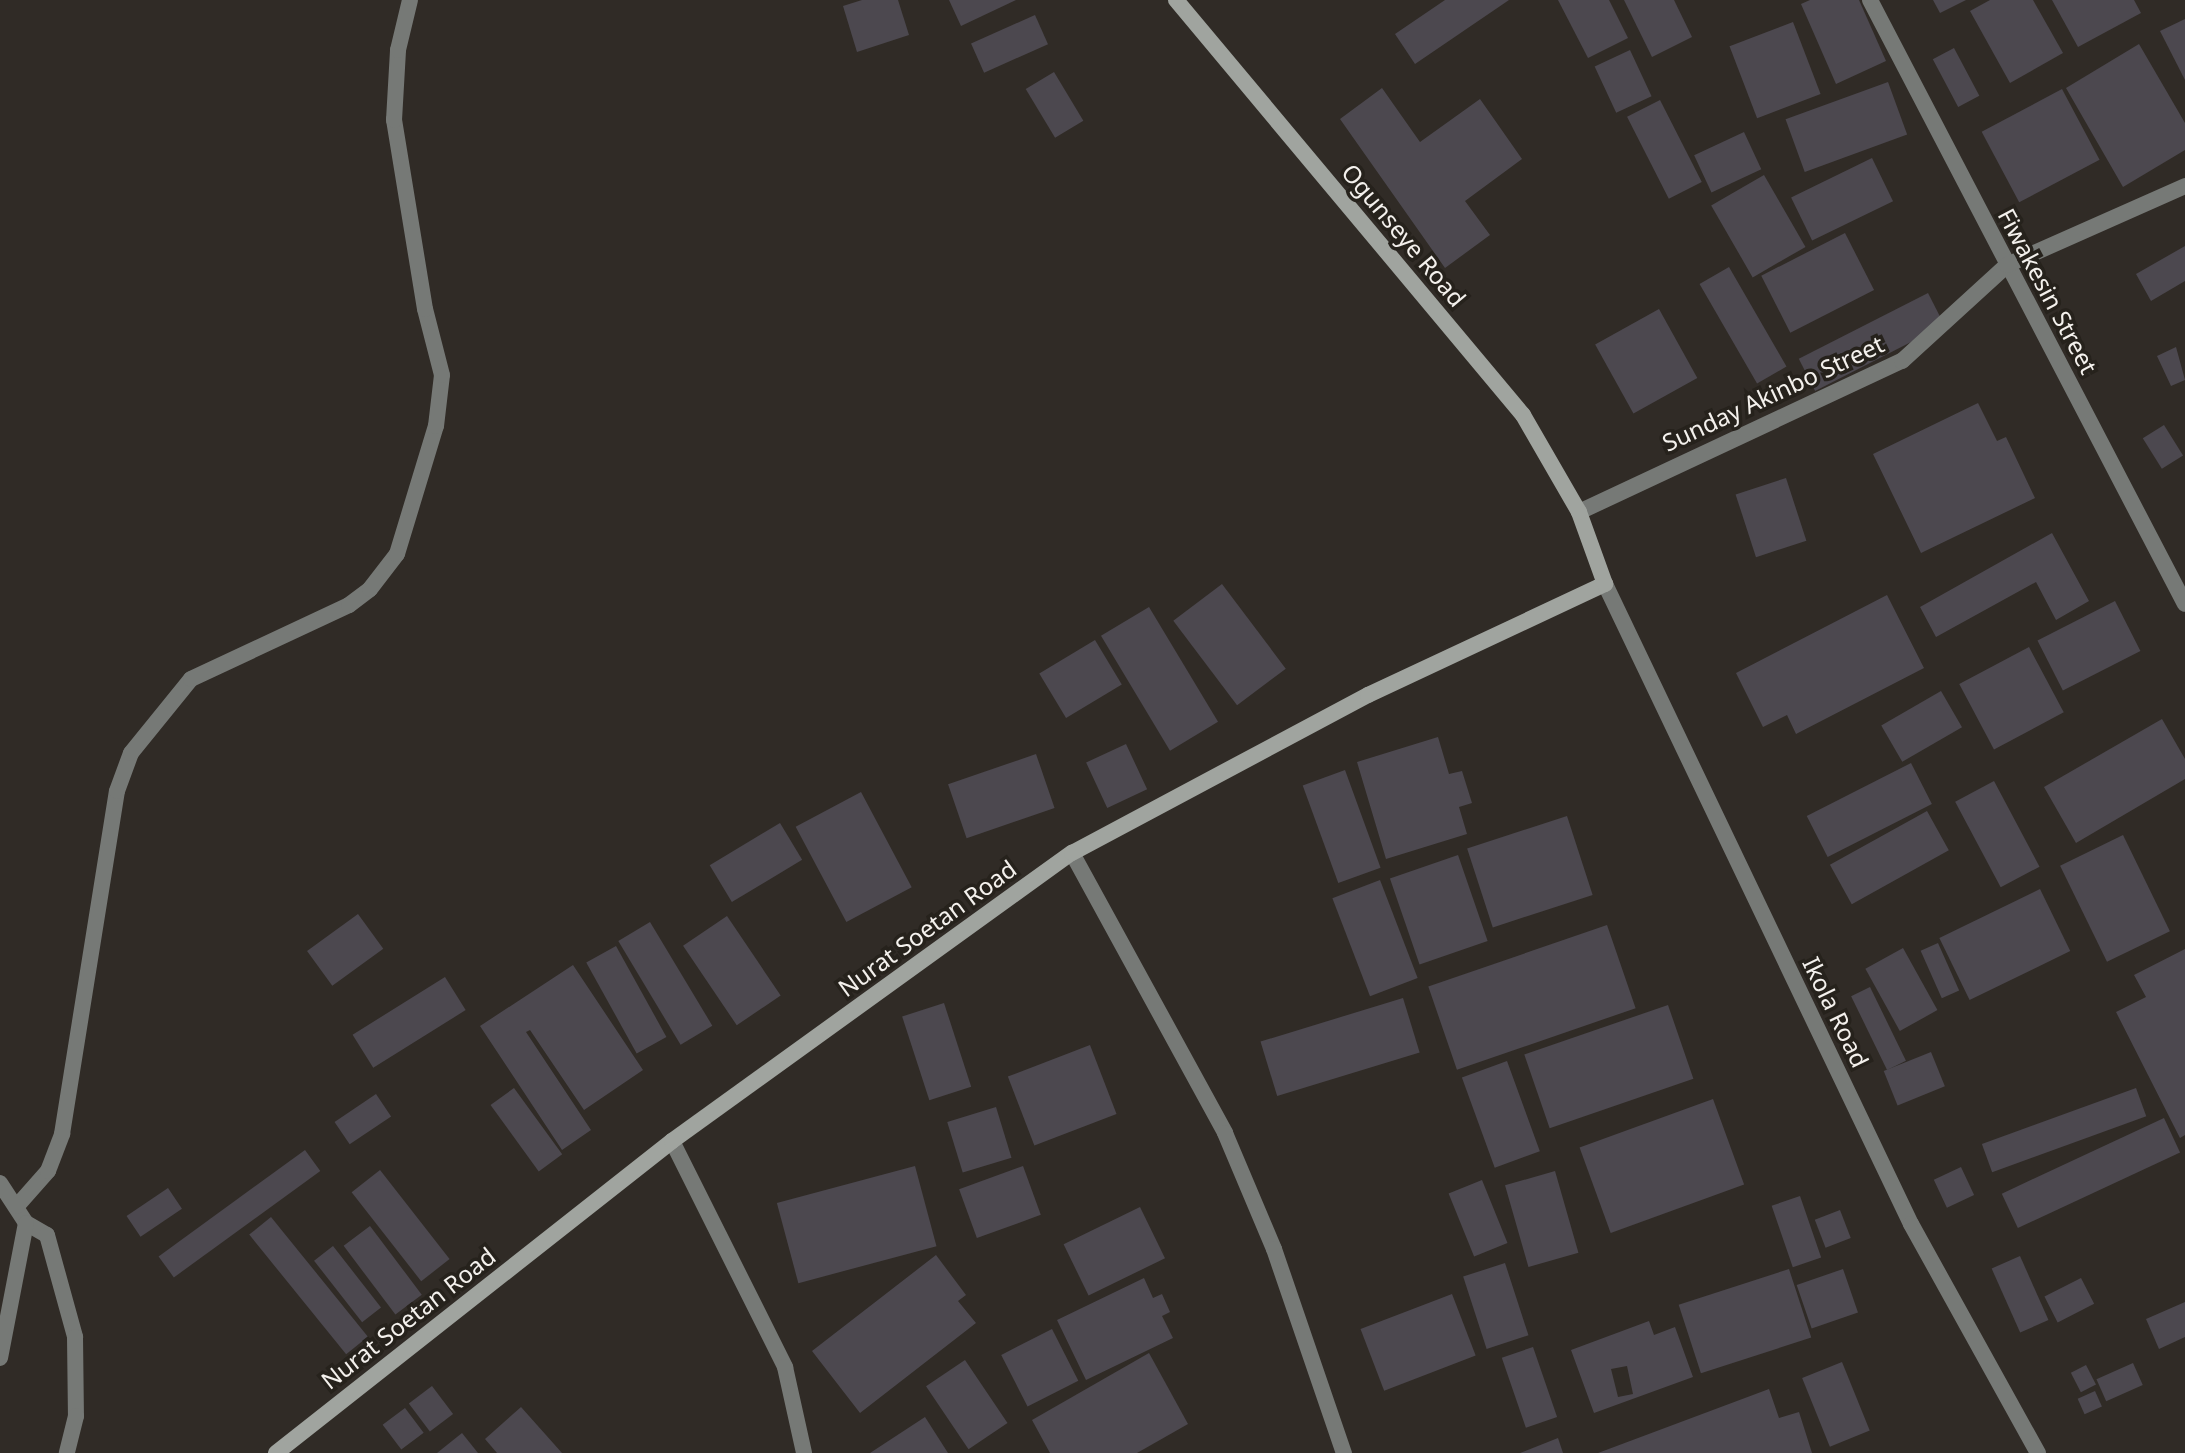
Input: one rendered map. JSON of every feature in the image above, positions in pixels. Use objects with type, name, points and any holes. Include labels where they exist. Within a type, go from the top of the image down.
[{"type":"street","points":[[17,1206],[48,1171],[62,1134],[117,791],[131,753],[191,679],[349,605],[370,589],[397,554],[436,426],[442,375],[425,309],[394,120],[398,50],[410,0]]},
{"type":"street","name":"Ogunseye Road","points":[[1176,0],[1523,415],[1579,512]]},
{"type":"street","name":"Fiwakesin Street","points":[[1870,0],[2185,604]]},
{"type":"street","name":"Sunday Akinbo Street","points":[[1579,512],[1902,361],[2007,265],[2185,186]]},
{"type":"street","points":[[1579,512],[1605,584]]},
{"type":"street","name":"Nurat Soetan Road","points":[[276,1453],[672,1141],[1072,853],[1368,695],[1605,584]]},
{"type":"street","name":"Ikola Road","points":[[1605,584],[1911,1224],[2038,1453]]},
{"type":"street","points":[[1072,853],[1225,1133],[1274,1249],[1344,1453]]},
{"type":"street","points":[[672,1141],[785,1367],[804,1453]]},
{"type":"street","points":[[0,1183],[26,1223],[47,1235],[75,1337],[76,1416],[67,1453]]},
{"type":"street","points":[[0,1358],[26,1223]]},
{"type":"building","points":[[862,0],[898,0],[909,35],[857,52],[843,6]]},
{"type":"building","points":[[949,0],[1016,0],[961,26]]},
{"type":"building","points":[[1445,0],[1509,0],[1415,64],[1395,34]]},
{"type":"building","points":[[1558,0],[1609,0],[1628,38],[1588,58]]},
{"type":"building","points":[[1624,0],[1674,0],[1692,37],[1652,57]]},
{"type":"building","points":[[1810,0],[1859,0],[1886,61],[1836,84],[1801,4]]},
{"type":"building","points":[[1933,0],[1966,0],[1940,13]]},
{"type":"building","points":[[1990,0],[2033,0],[2063,53],[2010,83],[1970,11]]},
{"type":"building","points":[[2052,0],[2134,0],[2141,13],[2078,47]]},
{"type":"building","points":[[1035,15],[1048,44],[984,73],[971,43]]},
{"type":"building","points":[[2185,19],[2185,80],[2160,31]]},
{"type":"building","points":[[1793,22],[1821,94],[1757,118],[1730,46]]},
{"type":"building","points":[[2139,44],[2185,123],[2185,150],[2123,187],[2066,88]]},
{"type":"building","points":[[1954,48],[1979,96],[1958,107],[1933,59]]},
{"type":"building","points":[[1630,50],[1652,96],[1616,113],[1595,66]]},
{"type":"building","points":[[1054,72],[1083,121],[1055,138],[1026,89]]},
{"type":"building","points":[[1888,82],[1907,135],[1805,172],[1786,119]]},
{"type":"building","points":[[1382,88],[1420,142],[1480,99],[1522,159],[1465,201],[1490,235],[1445,268],[1340,119]]},
{"type":"building","points":[[2062,89],[2100,160],[2019,202],[1982,132]]},
{"type":"building","points":[[1660,100],[1702,182],[1669,199],[1627,117]]},
{"type":"building","points":[[1744,132],[1761,169],[1711,192],[1694,155]]},
{"type":"building","points":[[1872,158],[1893,201],[1812,241],[1791,197]]},
{"type":"building","points":[[1764,175],[1806,247],[1753,277],[1711,206]]},
{"type":"building","points":[[1845,233],[1874,290],[1790,333],[1761,276]]},
{"type":"building","points":[[2185,246],[2185,281],[2151,301],[2136,274]]},
{"type":"building","points":[[1729,267],[1786,367],[1757,384],[1700,284]]},
{"type":"building","points":[[1928,293],[1944,325],[1815,391],[1799,359]]},
{"type":"building","points":[[1659,309],[1697,378],[1633,413],[1595,344]]},
{"type":"building","points":[[2176,347],[2185,380],[2171,386],[2157,356]]},
{"type":"building","points":[[1978,403],[1997,441],[2006,437],[2035,498],[1921,553],[1873,454]]},
{"type":"building","points":[[2164,425],[2183,456],[2162,469],[2143,438]]},
{"type":"building","points":[[1786,478],[1806,541],[1756,557],[1736,494]]},
{"type":"building","points":[[2052,533],[2089,601],[2056,620],[2036,582],[1936,637],[1920,607]]},
{"type":"building","points":[[1222,584],[1286,669],[1237,705],[1173,621]]},
{"type":"building","points":[[1887,595],[1924,668],[1796,734],[1787,715],[1763,727],[1736,673]]},
{"type":"building","points":[[2115,601],[2140,651],[2063,690],[2037,640]]},
{"type":"building","points":[[1149,607],[1218,722],[1170,751],[1101,636]]},
{"type":"building","points":[[1095,640],[1122,685],[1066,718],[1039,673]]},
{"type":"building","points":[[2029,647],[2064,712],[1994,749],[1959,684]]},
{"type":"building","points":[[1941,691],[1962,727],[1902,762],[1881,726]]},
{"type":"building","points":[[2162,719],[2185,759],[2185,779],[2076,843],[2044,787]]},
{"type":"building","points":[[1438,737],[1449,774],[1462,771],[1472,803],[1459,807],[1467,834],[1386,859],[1357,762]]},
{"type":"building","points":[[1126,744],[1147,789],[1107,808],[1086,763]]},
{"type":"building","points":[[1036,754],[1055,808],[967,838],[948,784]]},
{"type":"building","points":[[1911,763],[1932,804],[1828,857],[1807,816]]},
{"type":"building","points":[[1345,770],[1381,868],[1338,883],[1303,785]]},
{"type":"building","points":[[1994,781],[2040,867],[2001,887],[1955,802]]},
{"type":"building","points":[[861,792],[912,887],[846,922],[796,827]]},
{"type":"building","points":[[1927,811],[1949,850],[1852,904],[1830,865]]},
{"type":"building","points":[[1567,816],[1593,895],[1493,927],[1467,848]]},
{"type":"building","points":[[780,823],[802,860],[732,902],[710,865]]},
{"type":"building","points":[[2123,835],[2170,931],[2107,962],[2060,866]]},
{"type":"building","points":[[1458,855],[1488,941],[1420,964],[1390,878]]},
{"type":"building","points":[[1380,880],[1418,978],[1370,996],[1332,898]]},
{"type":"building","points":[[2040,889],[2070,951],[1970,1000],[1939,938]]},
{"type":"building","points":[[358,914],[383,949],[332,986],[307,951]]},
{"type":"building","points":[[727,916],[781,996],[737,1025],[683,946]]},
{"type":"building","points":[[650,922],[712,1026],[681,1045],[618,941]]},
{"type":"building","points":[[1607,925],[1636,1008],[1457,1070],[1428,987]]},
{"type":"building","points":[[1938,943],[1959,991],[1942,998],[1921,951]]},
{"type":"building","points":[[616,946],[666,1037],[637,1053],[586,962]]},
{"type":"building","points":[[1903,948],[1937,1010],[1900,1031],[1865,969]]},
{"type":"building","points":[[2185,949],[2185,1135],[2180,1138],[2116,1012],[2146,997],[2134,975]]},
{"type":"building","points":[[573,965],[643,1070],[584,1110],[530,1030],[526,1032],[591,1130],[562,1150],[480,1026]]},
{"type":"building","points":[[445,977],[466,1010],[373,1068],[353,1035]]},
{"type":"building","points":[[1870,987],[1906,1061],[1887,1070],[1851,996]]},
{"type":"building","points":[[1403,998],[1420,1053],[1277,1096],[1261,1042]]},
{"type":"building","points":[[944,1003],[971,1087],[929,1100],[902,1017]]},
{"type":"building","points":[[1668,1005],[1693,1079],[1550,1128],[1524,1054]]},
{"type":"building","points":[[1090,1045],[1117,1114],[1034,1146],[1008,1077]]},
{"type":"building","points":[[1931,1052],[1945,1086],[1898,1105],[1884,1071]]},
{"type":"building","points":[[1507,1061],[1540,1151],[1495,1168],[1462,1077]]},
{"type":"building","points":[[514,1088],[562,1154],[539,1171],[491,1105]]},
{"type":"building","points":[[2136,1088],[2146,1116],[1992,1172],[1982,1144]]},
{"type":"building","points":[[376,1094],[391,1116],[350,1144],[335,1122]]},
{"type":"building","points":[[1713,1099],[1744,1185],[1611,1233],[1580,1148]]},
{"type":"building","points":[[996,1107],[1011,1158],[963,1173],[947,1122]]},
{"type":"building","points":[[2164,1118],[2180,1152],[2018,1228],[2002,1194]]},
{"type":"building","points":[[305,1150],[320,1171],[174,1277],[159,1256]]},
{"type":"building","points":[[915,1166],[936,1246],[798,1283],[777,1203]]},
{"type":"building","points":[[1023,1166],[1041,1215],[977,1238],[959,1189]]},
{"type":"building","points":[[1961,1167],[1974,1195],[1947,1208],[1934,1180]]},
{"type":"building","points":[[380,1170],[450,1259],[421,1281],[352,1192]]},
{"type":"building","points":[[1555,1171],[1578,1253],[1528,1267],[1505,1185]]},
{"type":"building","points":[[1482,1180],[1507,1243],[1474,1257],[1449,1193]]},
{"type":"building","points":[[168,1188],[182,1209],[141,1237],[127,1216]]},
{"type":"building","points":[[1800,1196],[1821,1257],[1793,1267],[1772,1206]]},
{"type":"building","points":[[1140,1207],[1165,1258],[1089,1295],[1064,1244]]},
{"type":"building","points":[[1840,1210],[1851,1238],[1826,1248],[1815,1220]]},
{"type":"building","points":[[271,1217],[368,1337],[346,1354],[249,1235]]},
{"type":"building","points":[[370,1226],[422,1295],[395,1315],[344,1246]]},
{"type":"building","points":[[333,1246],[381,1307],[362,1322],[314,1261]]},
{"type":"building","points":[[936,1255],[966,1295],[958,1301],[976,1323],[860,1413],[812,1351]]},
{"type":"building","points":[[2020,1256],[2048,1320],[2020,1333],[1992,1269]]},
{"type":"building","points":[[1505,1263],[1528,1335],[1487,1349],[1463,1277]]},
{"type":"building","points":[[1789,1269],[1811,1337],[1701,1373],[1679,1305]]},
{"type":"building","points":[[1843,1269],[1858,1312],[1812,1328],[1797,1285]]},
{"type":"building","points":[[1144,1278],[1153,1298],[1162,1294],[1170,1312],[1162,1316],[1173,1338],[1086,1380],[1057,1320]]},
{"type":"building","points":[[2081,1278],[2094,1304],[2058,1322],[2044,1297]]},
{"type":"building","points":[[1452,1294],[1476,1356],[1384,1391],[1361,1329]]},
{"type":"building","points":[[2185,1302],[2185,1337],[2159,1349],[2146,1319]]},
{"type":"building","points":[[1649,1321],[1654,1335],[1675,1327],[1693,1377],[1594,1413],[1571,1350]],"holes":[[[1627,1366],[1633,1394],[1618,1397],[1611,1369]]]},
{"type":"building","points":[[1052,1329],[1078,1381],[1028,1407],[1001,1355]]},
{"type":"building","points":[[1533,1347],[1557,1417],[1526,1428],[1502,1358]]},
{"type":"building","points":[[1149,1353],[1188,1424],[1137,1453],[1050,1453],[1032,1420]]},
{"type":"building","points":[[965,1360],[1007,1423],[969,1449],[926,1386]]},
{"type":"building","points":[[1842,1362],[1870,1431],[1830,1447],[1802,1378]]},
{"type":"building","points":[[2133,1363],[2143,1385],[2106,1401],[2096,1379]]},
{"type":"building","points":[[2086,1365],[2096,1385],[2081,1392],[2071,1373]]},
{"type":"building","points":[[432,1386],[453,1414],[430,1431],[409,1403]]},
{"type":"building","points":[[1769,1389],[1779,1418],[1799,1412],[1812,1453],[1598,1453]]},
{"type":"building","points":[[2095,1391],[2102,1407],[2085,1414],[2078,1399]]},
{"type":"building","points":[[521,1407],[562,1453],[497,1453],[485,1439]]},
{"type":"building","points":[[405,1408],[424,1433],[401,1450],[383,1425]]},
{"type":"building","points":[[925,1417],[948,1453],[870,1453]]},
{"type":"building","points":[[462,1433],[478,1453],[437,1453]]},
{"type":"building","points":[[1558,1438],[1563,1453],[1520,1453]]}]
